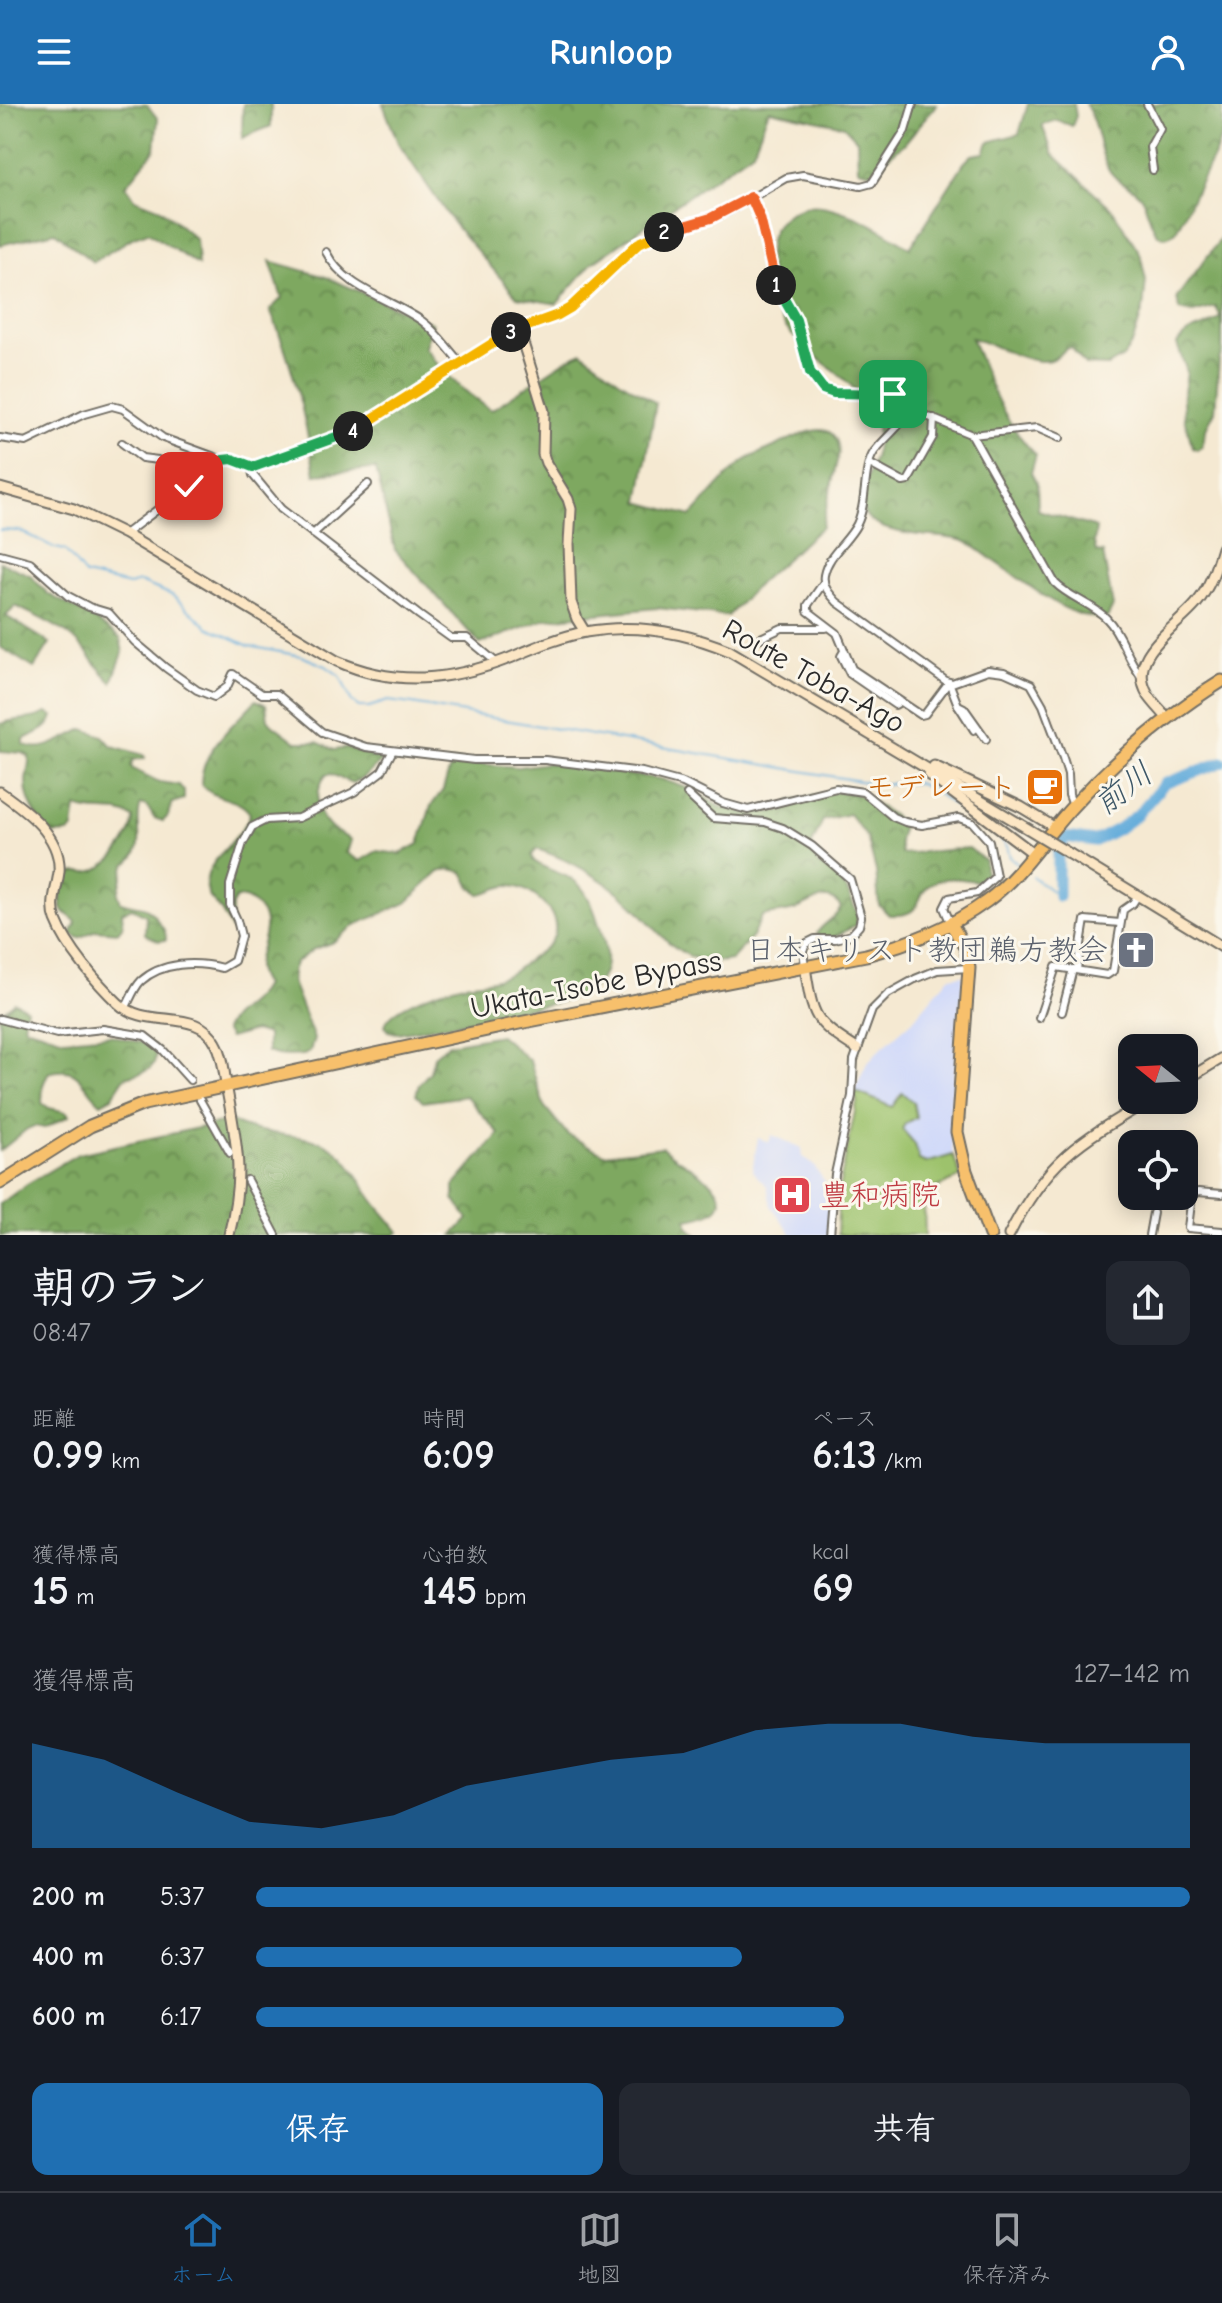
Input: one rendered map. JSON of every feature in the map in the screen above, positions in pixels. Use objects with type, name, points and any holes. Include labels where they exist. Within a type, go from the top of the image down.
[{"type":"highway","name":"Ukata-Isobe Bypass","points":[[0,1183],[109,1116],[144,1104],[519,1023],[896,947],[951,924],[989,899],[1009,882],[1104,772],[1168,719],[1222,681]]},
{"type":"highway","points":[[951,924],[966,949],[969,968],[959,1141],[967,1174],[990,1235]]},
{"type":"main road","points":[[519,330],[544,411],[543,454],[571,509],[571,602],[585,632]]},
{"type":"main road","name":"Route Toba-Ago","points":[[0,488],[74,509],[125,534],[352,668],[388,677],[427,680],[464,673],[585,632],[660,631],[712,643],[891,746],[1222,947]]},
{"type":"main road","points":[[1168,719],[1149,696],[1143,679],[1144,663],[1151,649],[1205,591],[1222,548]]},
{"type":"main road","points":[[891,746],[1021,807],[1054,827]]},
{"type":"main road","points":[[891,746],[1033,853]]},
{"type":"main road","points":[[0,792],[25,811],[49,837],[59,868],[54,901],[56,921],[84,964],[125,1009],[150,1019],[195,1024],[205,1029],[217,1044],[239,1163],[239,1191],[229,1235]]},
{"type":"main road","points":[[805,967],[816,1018],[826,1029],[857,1049]]},
{"type":"main road","points":[[1198,1073],[1222,1058]]},
{"type":"main road","points":[[1009,1235],[1030,1197],[1058,1162],[1091,1135],[1126,1114]]},
{"type":"street","points":[[0,438],[26,442],[84,414],[112,406],[123,409],[163,438],[251,467],[351,432],[508,332],[570,308],[646,239],[711,218],[795,175],[861,186],[872,183],[905,131],[913,104]]},
{"type":"street","points":[[1147,104],[1160,129],[1150,147],[1153,170]]},
{"type":"street","points":[[751,197],[760,218],[774,282],[796,320],[810,372],[823,389],[834,393],[893,394],[910,409],[972,435],[1037,428],[1060,438]]},
{"type":"street","points":[[326,252],[340,274],[425,323],[460,362]]},
{"type":"street","points":[[910,409],[873,454],[859,518],[831,557],[824,582],[807,608],[810,614],[837,633],[852,669],[918,714],[925,714],[949,682],[988,670],[1004,672],[1031,684],[1043,705],[1063,758],[1073,806]]},
{"type":"street","points":[[870,464],[903,482],[908,481],[933,437],[934,418]]},
{"type":"street","points":[[972,435],[1055,583],[1105,616],[1131,664],[1143,679]]},
{"type":"street","points":[[122,443],[142,458],[158,460],[189,486]]},
{"type":"street","points":[[125,534],[223,460]]},
{"type":"street","points":[[251,467],[253,475],[278,506],[313,534],[451,638],[467,638],[497,663]]},
{"type":"street","points":[[313,534],[368,484]]},
{"type":"street","points":[[0,554],[30,562],[68,596],[109,613],[135,642],[197,690],[214,697],[227,687],[233,674],[258,692],[280,697],[322,732],[366,747],[474,760],[545,760],[642,772],[683,783],[723,803],[748,810],[836,788],[863,792],[893,817],[915,825],[959,818],[973,823],[989,841],[996,871],[993,880],[977,893],[955,895],[945,902],[945,914],[951,924]]},
{"type":"street","points":[[824,582],[837,602],[949,682],[958,705],[974,730]]},
{"type":"street","points":[[585,632],[596,623]]},
{"type":"street","points":[[752,642],[782,628],[830,628]]},
{"type":"street","points":[[958,705],[964,708],[986,739]]},
{"type":"street","points":[[125,1009],[140,982],[152,973],[185,963],[222,968],[234,961],[241,936],[230,905],[229,892],[243,843],[252,827],[266,820],[298,818],[354,792],[382,771],[392,752]]},
{"type":"street","points":[[687,794],[713,818],[765,822],[783,828],[812,846],[850,879],[861,917],[859,926],[851,935],[815,939],[807,943],[803,953],[805,967]]},
{"type":"street","points":[[1039,1018],[1053,969],[1059,965],[1111,975],[1123,910],[1138,895]]},
{"type":"street","points":[[1062,1012],[1085,920],[1120,923]]},
{"type":"street","points":[[830,1235],[835,1174],[850,1108],[852,1069],[872,1010],[888,994],[937,970],[969,968]]},
{"type":"street","points":[[0,1019],[57,1034],[103,1029],[145,1036],[163,1050],[190,1080]]},
{"type":"street","points":[[145,1036],[151,1027],[150,1019]]},
{"type":"street","points":[[200,1100],[230,1153]]},
{"type":"street","points":[[247,1180],[276,1235]]},
{"type":"street","points":[[1222,1194],[1198,1192],[1192,1195],[1188,1228],[1222,1231]]},
{"type":"street","points":[[1149,1235],[1153,1213]]},
{"type":"shaded area","points":[[964,975],[950,1113],[953,1155],[926,1163],[917,1157],[915,1144],[902,1129],[905,1124],[899,1094],[893,1107],[854,1091],[867,1063],[880,1049],[912,1021],[949,977]]},
{"type":"shaded area","points":[[772,1135],[802,1148],[802,1156],[814,1166],[831,1191],[828,1235],[792,1235],[771,1206],[767,1186],[752,1171],[758,1138],[769,1142]]},
{"type":"green space","points":[[0,104],[147,105],[158,119],[155,149],[126,186],[135,199],[161,209],[196,239],[198,265],[148,232],[93,262],[55,232],[0,245]]},
{"type":"green space","points":[[243,104],[271,104],[271,126],[242,138]]},
{"type":"green space","points":[[383,104],[937,104],[904,144],[870,172],[858,169],[857,140],[844,126],[769,110],[753,151],[592,263],[557,304],[517,297],[454,224],[398,143]]},
{"type":"green space","points":[[1028,104],[1074,104],[1076,116],[1072,126],[1057,120],[1042,125],[1053,154],[1112,209],[1140,253],[1146,280],[1143,309],[1133,342],[1123,357],[1108,366],[1085,365],[1071,347],[1053,359],[1042,361],[971,338],[1005,415],[1036,455],[1031,473],[1037,484],[1038,510],[1096,528],[1096,552],[1103,553],[1113,606],[1107,618],[1092,618],[1061,606],[964,541],[902,532],[872,522],[863,511],[860,497],[878,439],[875,420],[857,392],[793,336],[779,315],[772,291],[770,240],[776,226],[787,215],[803,207],[828,207],[858,218],[910,248],[964,163],[972,155],[984,153],[988,142],[1019,134]]},
{"type":"green space","points":[[1085,104],[1222,104],[1222,133],[1216,151],[1176,231],[1162,237],[1157,233],[1141,197],[1112,174]]},
{"type":"green space","points":[[1222,237],[1222,352],[1215,411],[1202,446],[1197,450],[1193,448],[1184,418],[1187,372],[1177,344],[1186,334],[1221,318],[1216,307],[1193,313],[1179,310],[1177,297]]},
{"type":"green space","points":[[270,261],[326,277],[432,323],[425,347],[431,356],[455,382],[491,410],[582,352],[656,403],[639,502],[691,516],[729,474],[747,460],[804,433],[823,430],[831,433],[839,452],[822,527],[760,582],[728,616],[657,608],[546,619],[480,644],[395,550],[376,469],[315,474],[297,390],[270,310],[282,298]]},
{"type":"green space","points":[[0,562],[30,575],[48,594],[91,617],[120,638],[123,653],[112,682],[74,639],[16,606],[6,616],[50,643],[34,668],[0,647]]},
{"type":"green space","points":[[256,700],[266,705],[272,724],[296,742],[317,742],[334,750],[347,748],[383,760],[363,778],[352,783],[331,774],[326,775],[320,787],[318,800],[324,820],[351,840],[347,853],[360,861],[377,851],[400,854],[419,844],[431,806],[443,790],[452,762],[518,767],[548,763],[661,779],[690,789],[721,807],[747,813],[784,811],[790,801],[826,793],[850,792],[872,802],[903,823],[899,841],[901,854],[969,848],[985,861],[985,875],[978,881],[944,879],[933,883],[909,913],[889,915],[879,905],[876,871],[867,837],[849,814],[823,820],[812,844],[813,854],[818,865],[830,870],[847,890],[858,915],[856,925],[825,942],[820,941],[817,933],[841,908],[831,899],[819,899],[794,910],[762,916],[752,937],[731,960],[711,961],[680,951],[619,893],[570,862],[537,849],[532,855],[533,860],[576,882],[592,905],[606,953],[605,970],[598,983],[572,998],[508,1015],[397,1033],[389,1031],[385,1025],[389,1018],[407,1005],[455,986],[504,977],[553,938],[555,924],[552,915],[531,893],[509,886],[479,894],[463,872],[450,869],[439,872],[406,903],[355,925],[333,942],[314,949],[295,963],[292,982],[314,1039],[310,1051],[304,1055],[272,1054],[267,1052],[267,1035],[254,1031],[229,1038],[224,1030],[264,985],[257,968],[265,926],[260,910],[253,903],[245,898],[236,898],[232,905],[231,930],[223,913],[209,896],[207,882],[214,862],[238,835],[250,814],[240,804],[213,794],[201,784],[213,748]]},
{"type":"green space","points":[[46,713],[53,716],[49,725],[24,739],[24,744],[46,746],[84,729],[103,736],[112,746],[144,755],[145,758],[133,760],[133,769],[159,782],[179,785],[184,791],[184,799],[172,803],[163,821],[154,818],[147,806],[141,804],[139,844],[133,858],[125,865],[118,894],[121,902],[150,911],[164,931],[166,940],[159,941],[145,934],[146,915],[132,908],[122,912],[123,925],[118,932],[96,930],[79,938],[71,934],[76,922],[64,912],[61,902],[67,877],[72,873],[96,870],[112,859],[125,843],[133,818],[120,812],[76,807],[73,828],[69,833],[52,834],[42,823],[27,790],[29,756],[0,751],[0,724]]},
{"type":"green space","points":[[15,1002],[27,1009],[25,1027],[64,1039],[111,1035],[154,1046],[156,1054],[153,1065],[144,1072],[125,1077],[112,1097],[101,1103],[74,1074],[67,1071],[48,1073],[43,1085],[42,1103],[67,1112],[69,1116],[45,1128],[34,1126],[27,1129],[0,1151],[0,1014]]},
{"type":"green space","points":[[500,1035],[530,1061],[544,1106],[568,1135],[604,1154],[662,1147],[714,1186],[721,1201],[719,1206],[714,1211],[687,1219],[689,1228],[697,1235],[453,1235],[468,1219],[454,1199],[454,1186],[499,1134],[466,1096],[423,1102],[416,1095],[419,1084],[430,1072],[434,1056],[449,1044]]},
{"type":"green space","points":[[854,1091],[892,1107],[902,1093],[913,1102],[916,1117],[902,1129],[915,1144],[919,1160],[926,1163],[953,1155],[961,1177],[927,1192],[924,1202],[925,1235],[837,1235],[839,1188],[857,1102]]},
{"type":"green space","points":[[230,1121],[259,1131],[322,1142],[331,1147],[347,1161],[399,1232],[395,1235],[0,1235],[0,1204],[78,1154]]},
{"type":"waterway","points":[[0,530],[20,531],[65,550],[85,575],[129,585],[140,582],[172,595],[208,627],[249,646],[301,656],[326,666],[340,676],[352,702],[359,707],[388,701],[412,704],[877,784],[917,783],[932,790],[1000,838],[1007,846],[1010,857],[1017,863]]},
{"type":"waterway","name":"前川","points":[[1058,896],[1058,853],[1065,837],[1095,841],[1137,815],[1164,784],[1222,762]]},
{"type":"waterway","points":[[1033,877],[1058,896]]},
{"type":"tunnel","points":[[230,1153],[247,1180]]},
{"type":"place","name":"モデレート","points":[[1045,787]]},
{"type":"place","name":"日本キリスト教団鵜方教会","points":[[1136,950]]},
{"type":"place","name":"豊和病院","points":[[792,1195]]},
{"type":"route","points":[[189,486],[223,460],[232,459],[253,467],[351,432],[508,332],[570,308],[639,243],[655,234],[727,212],[751,197],[760,218],[774,282],[796,320],[810,372],[829,392],[893,394]]}]
